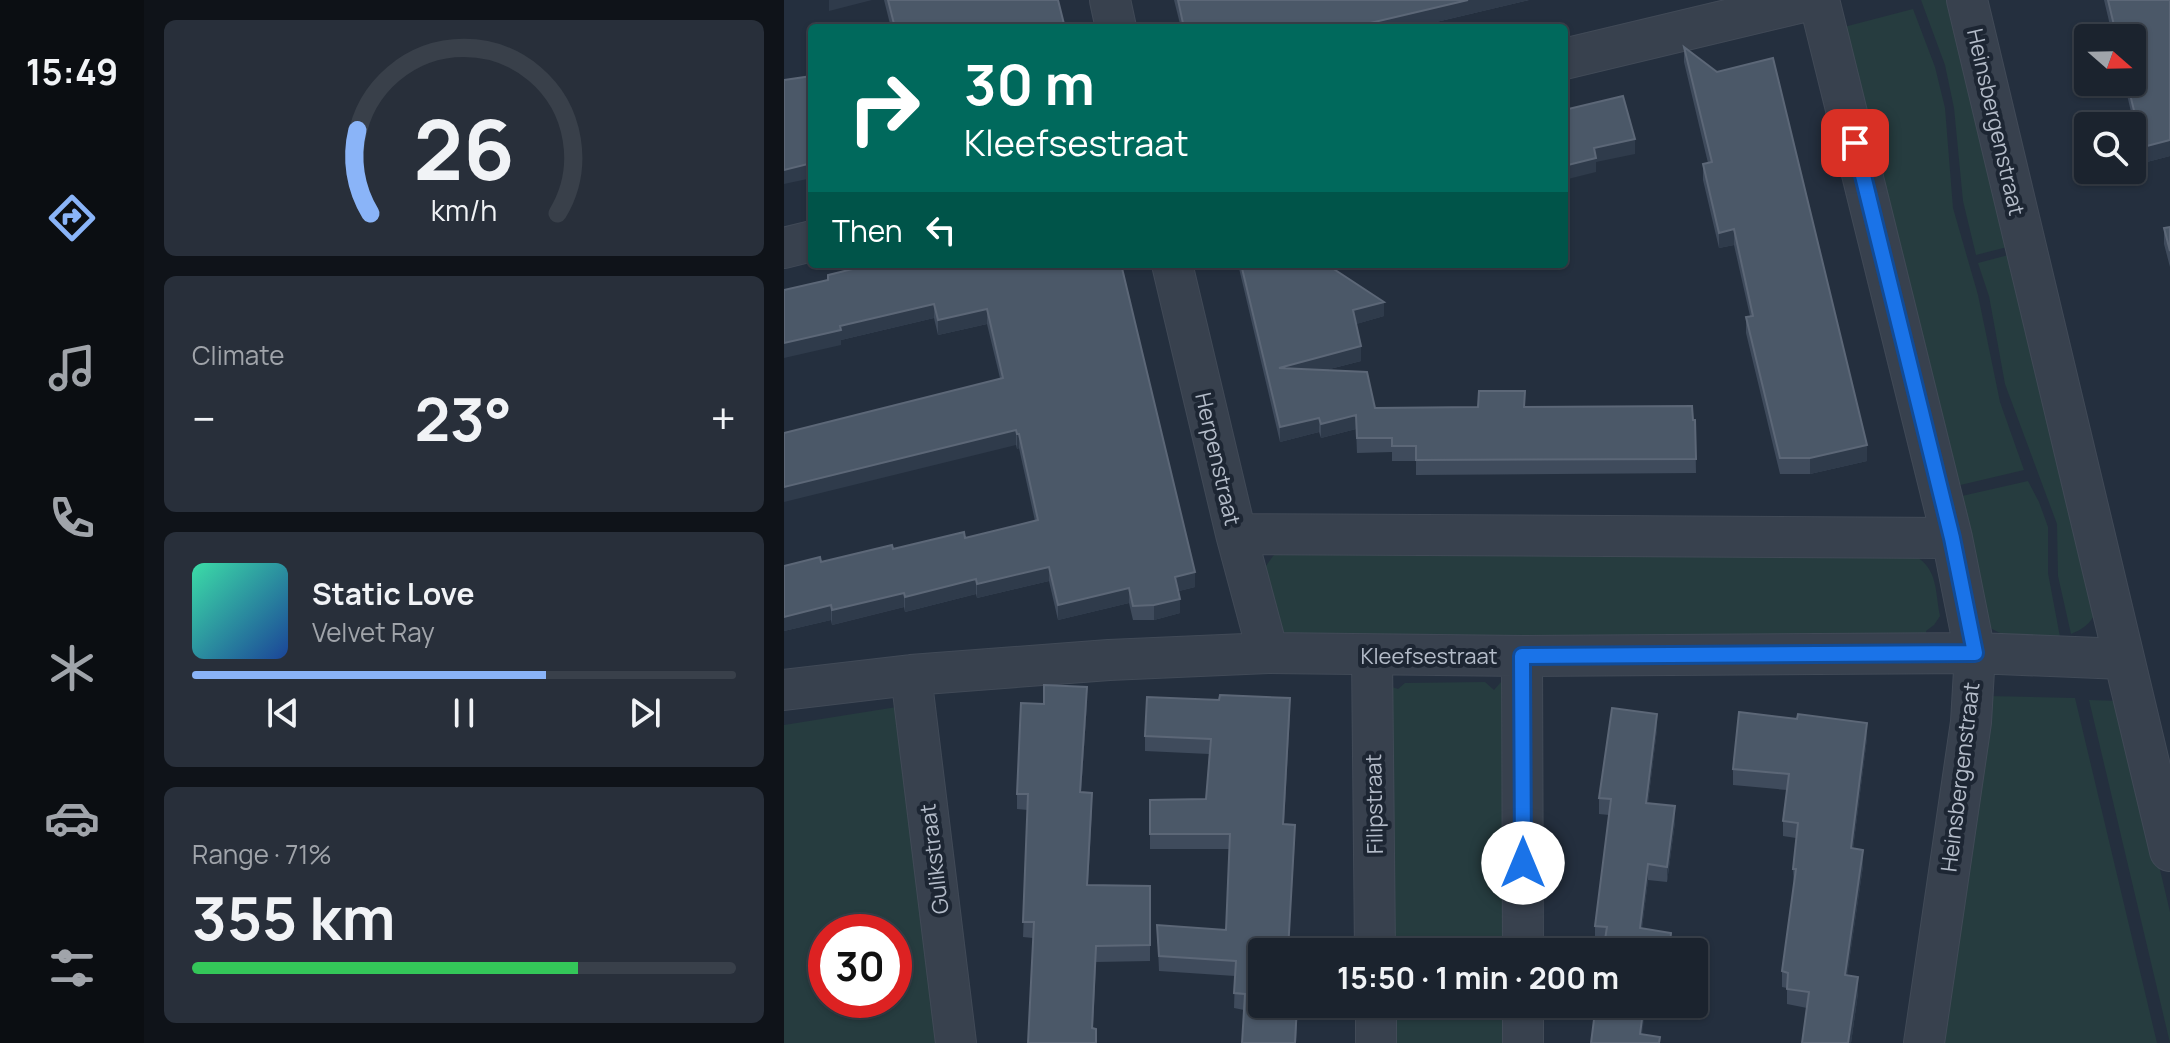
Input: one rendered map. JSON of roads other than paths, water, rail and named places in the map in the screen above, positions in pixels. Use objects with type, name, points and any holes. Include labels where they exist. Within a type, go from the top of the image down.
[{"type":"street","points":[[1110,0],[1115,24]]},
{"type":"street","points":[[1568,58],[1811,0]]},
{"type":"street","name":"Heinsbergenstraat","points":[[1819,0],[1952,538],[1975,653],[1971,722],[1924,1043]]},
{"type":"street","name":"Heinsbergenstraat","points":[[1967,0],[2170,851]]},
{"type":"street","points":[[784,248],[808,242]]},
{"type":"street","name":"Herpenstraat","points":[[1173,268],[1236,534],[1268,653]]},
{"type":"street","points":[[1236,534],[1952,538]]},
{"type":"street","name":"Kleefsestraat","points":[[784,690],[911,675],[1109,660],[1268,653],[1522,656],[1975,653],[2123,659]]},
{"type":"street","name":"Filipstraat","points":[[1372,656],[1375,938]]},
{"type":"street","points":[[1522,656],[1523,938]]},
{"type":"street","name":"Gulikstraat","points":[[911,675],[956,1043]]},
{"type":"street","points":[[1376,1018],[1376,1043]]},
{"type":"street","points":[[1523,1018],[1523,1043]]}]
